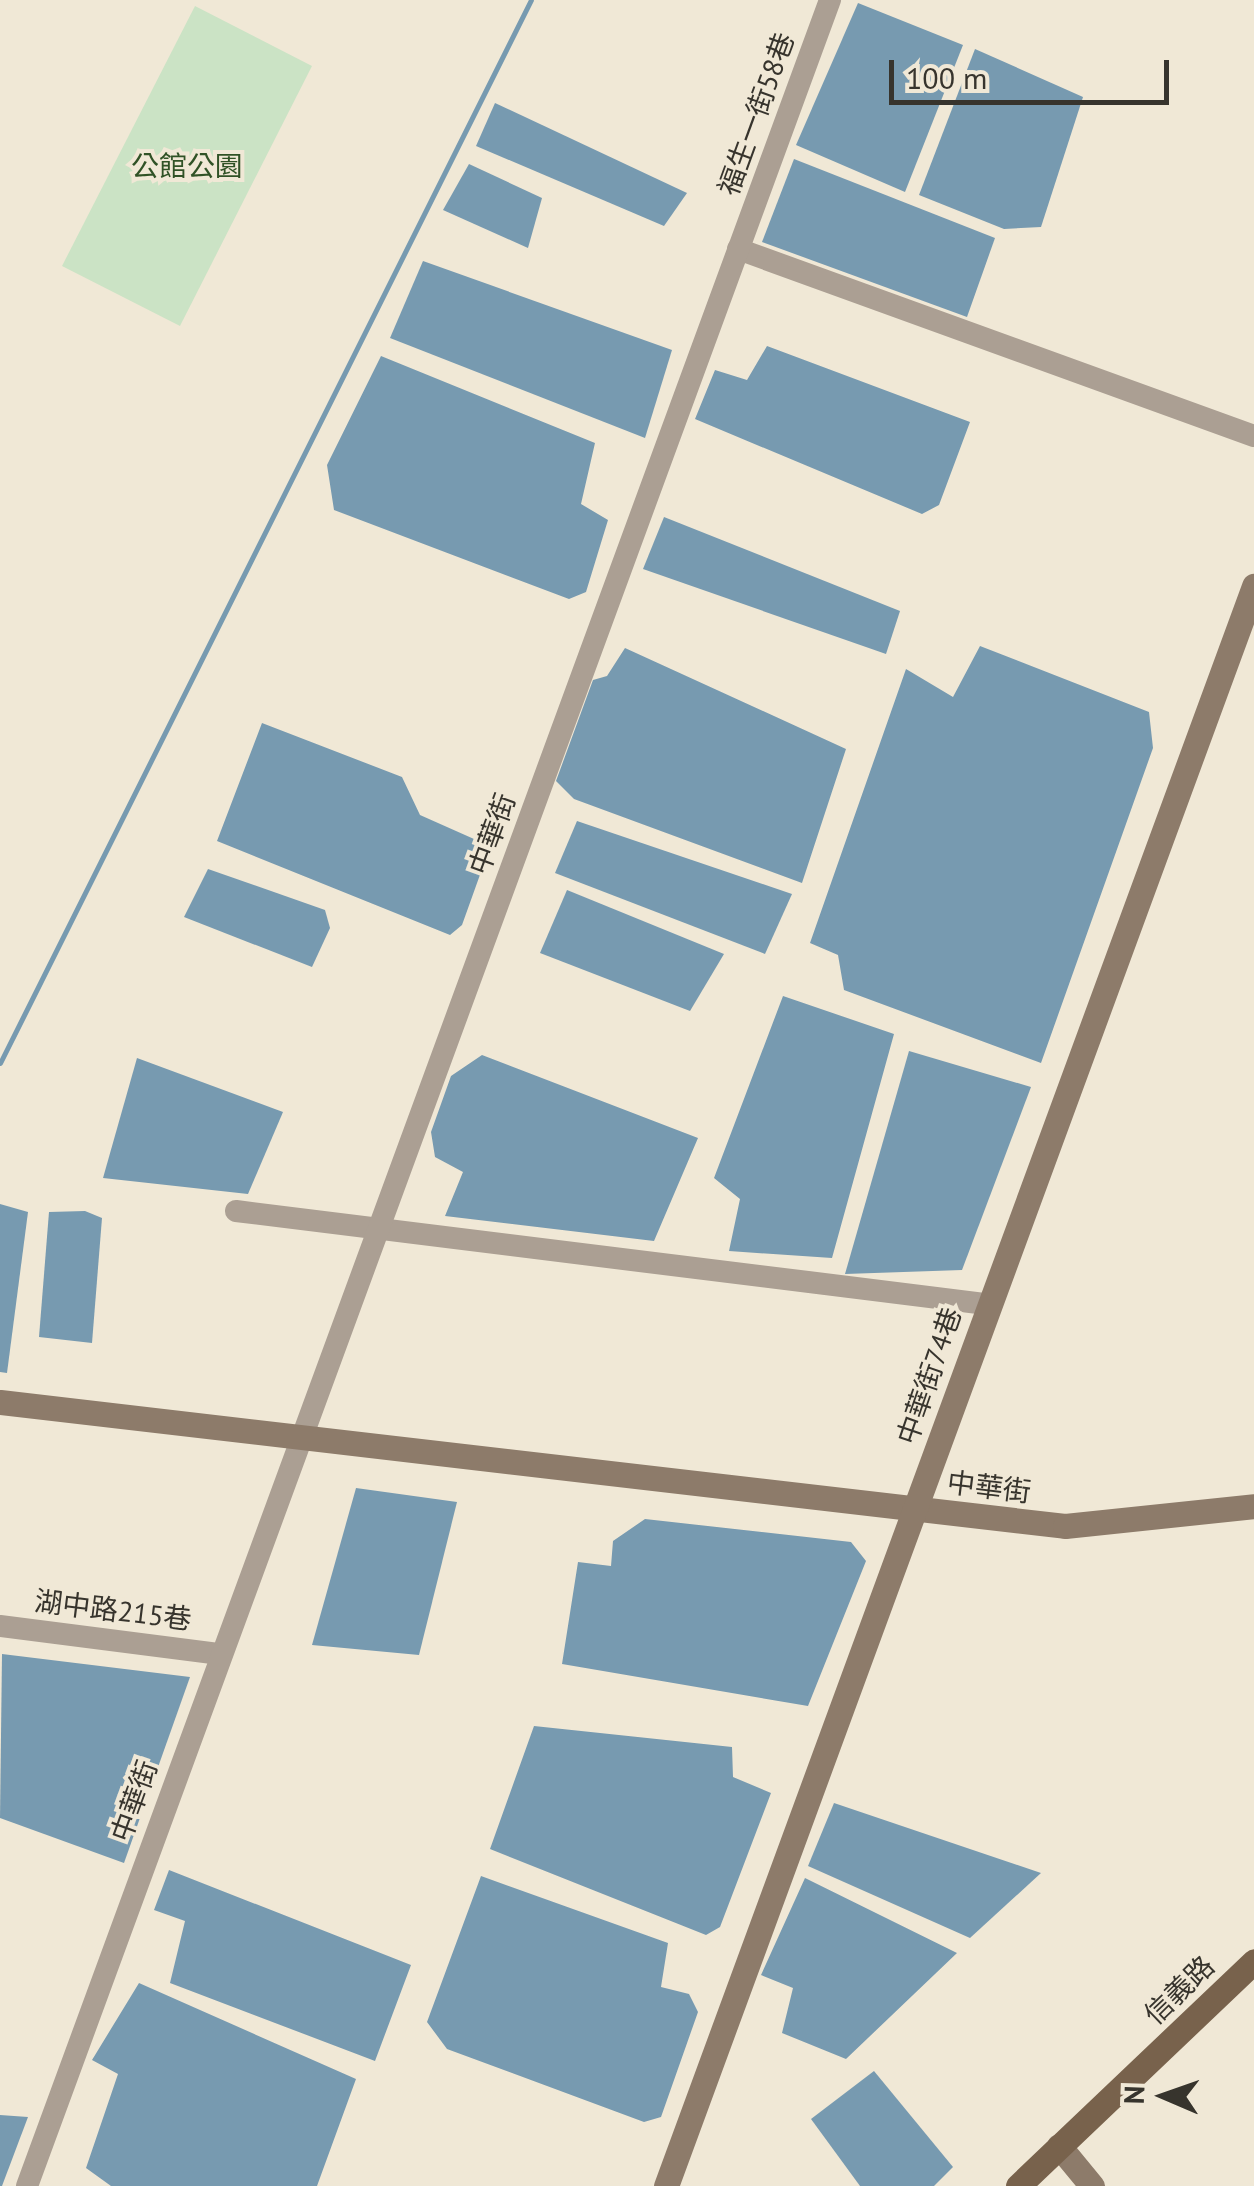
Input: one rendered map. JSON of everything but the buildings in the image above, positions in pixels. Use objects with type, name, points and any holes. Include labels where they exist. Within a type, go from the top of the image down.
[{"type":"main road","name":"信義路","points":[[1018,2186],[1254,1960]]},
{"type":"main road","name":"信義路","points":[[1005,2186],[1059,2146]]},
{"type":"street","name":"福生一街58巷","points":[[738,249],[830,0]]},
{"type":"street","points":[[738,249],[1254,436]]},
{"type":"street","name":"中華街","points":[[27,2186],[218,1654],[380,1230],[738,249]]},
{"type":"street","name":"中華街74巷","points":[[666,2186],[986,1304],[1254,586]]},
{"type":"street","points":[[236,1211],[986,1304]]},
{"type":"street","name":"中華街","points":[[0,1402],[1100,1527],[1254,1506]]},
{"type":"street","name":"湖中路215巷","points":[[0,1626],[218,1654]]},
{"type":"street","points":[[1059,2146],[1092,2186]]},
{"type":"green space","name":"公館公園","points":[[195,6],[312,66],[180,326],[62,266]]},
{"type":"water","points":[[858,3],[963,45],[905,192],[796,145]]},
{"type":"water","points":[[975,49],[1083,97],[1041,227],[1004,229],[919,195]]},
{"type":"water","points":[[495,103],[687,193],[664,226],[476,146]]},
{"type":"water","points":[[794,159],[995,238],[967,317],[762,242]]},
{"type":"water","points":[[469,164],[542,198],[528,248],[443,210]]},
{"type":"water","points":[[423,261],[672,350],[645,438],[390,338]]},
{"type":"water","points":[[767,346],[970,422],[939,505],[922,514],[695,419],[715,370],[747,380]]},
{"type":"water","points":[[381,356],[595,443],[581,504],[608,520],[586,592],[569,599],[334,510],[327,465]]},
{"type":"water","points":[[664,517],[900,611],[886,654],[643,569]]},
{"type":"water","points":[[980,646],[1149,712],[1153,748],[1041,1063],[844,990],[838,955],[810,943],[906,669],[953,697]]},
{"type":"water","points":[[625,648],[846,749],[802,883],[574,799],[556,781],[593,680],[607,676]]},
{"type":"water","points":[[262,723],[402,777],[420,815],[474,839],[486,858],[462,925],[450,935],[217,841]]},
{"type":"water","points":[[577,821],[792,894],[765,954],[555,873]]},
{"type":"water","points":[[208,869],[325,910],[330,928],[312,967],[184,917]]},
{"type":"water","points":[[567,890],[724,954],[690,1011],[540,953]]},
{"type":"water","points":[[783,996],[894,1034],[832,1258],[729,1251],[740,1199],[714,1178]]},
{"type":"water","points":[[909,1051],[1031,1087],[962,1270],[845,1274]]},
{"type":"water","points":[[482,1055],[698,1138],[654,1241],[445,1216],[463,1172],[435,1157],[431,1132],[451,1076]]},
{"type":"water","points":[[137,1058],[283,1112],[248,1194],[103,1178]]},
{"type":"water","points":[[0,1204],[28,1212],[7,1373],[0,1372]]},
{"type":"water","points":[[85,1211],[102,1218],[92,1343],[39,1337],[49,1212]]},
{"type":"water","points":[[356,1488],[457,1502],[419,1655],[312,1645]]},
{"type":"water","points":[[645,1519],[851,1542],[866,1561],[808,1706],[562,1664],[578,1562],[611,1566],[613,1541]]},
{"type":"water","points":[[2,1654],[190,1677],[124,1863],[0,1818]]},
{"type":"water","points":[[534,1726],[732,1747],[733,1777],[771,1793],[720,1927],[706,1935],[490,1849]]},
{"type":"water","points":[[834,1803],[1041,1873],[970,1938],[808,1866]]},
{"type":"water","points":[[169,1870],[411,1965],[375,2061],[170,1983],[185,1921],[154,1910]]},
{"type":"water","points":[[481,1876],[668,1943],[661,1987],[689,1994],[698,2012],[661,2117],[644,2122],[447,2049],[427,2022]]},
{"type":"water","points":[[805,1878],[957,1953],[846,2059],[782,2033],[793,1988],[761,1975]]},
{"type":"water","points":[[139,1983],[356,2079],[317,2186],[111,2186],[86,2168],[118,2074],[92,2060]]},
{"type":"water","points":[[874,2071],[953,2167],[934,2186],[860,2186],[811,2119]]},
{"type":"water","points":[[0,2115],[28,2117],[2,2186],[0,2186]]},
{"type":"waterway","points":[[0,1063],[531,0]]}]
